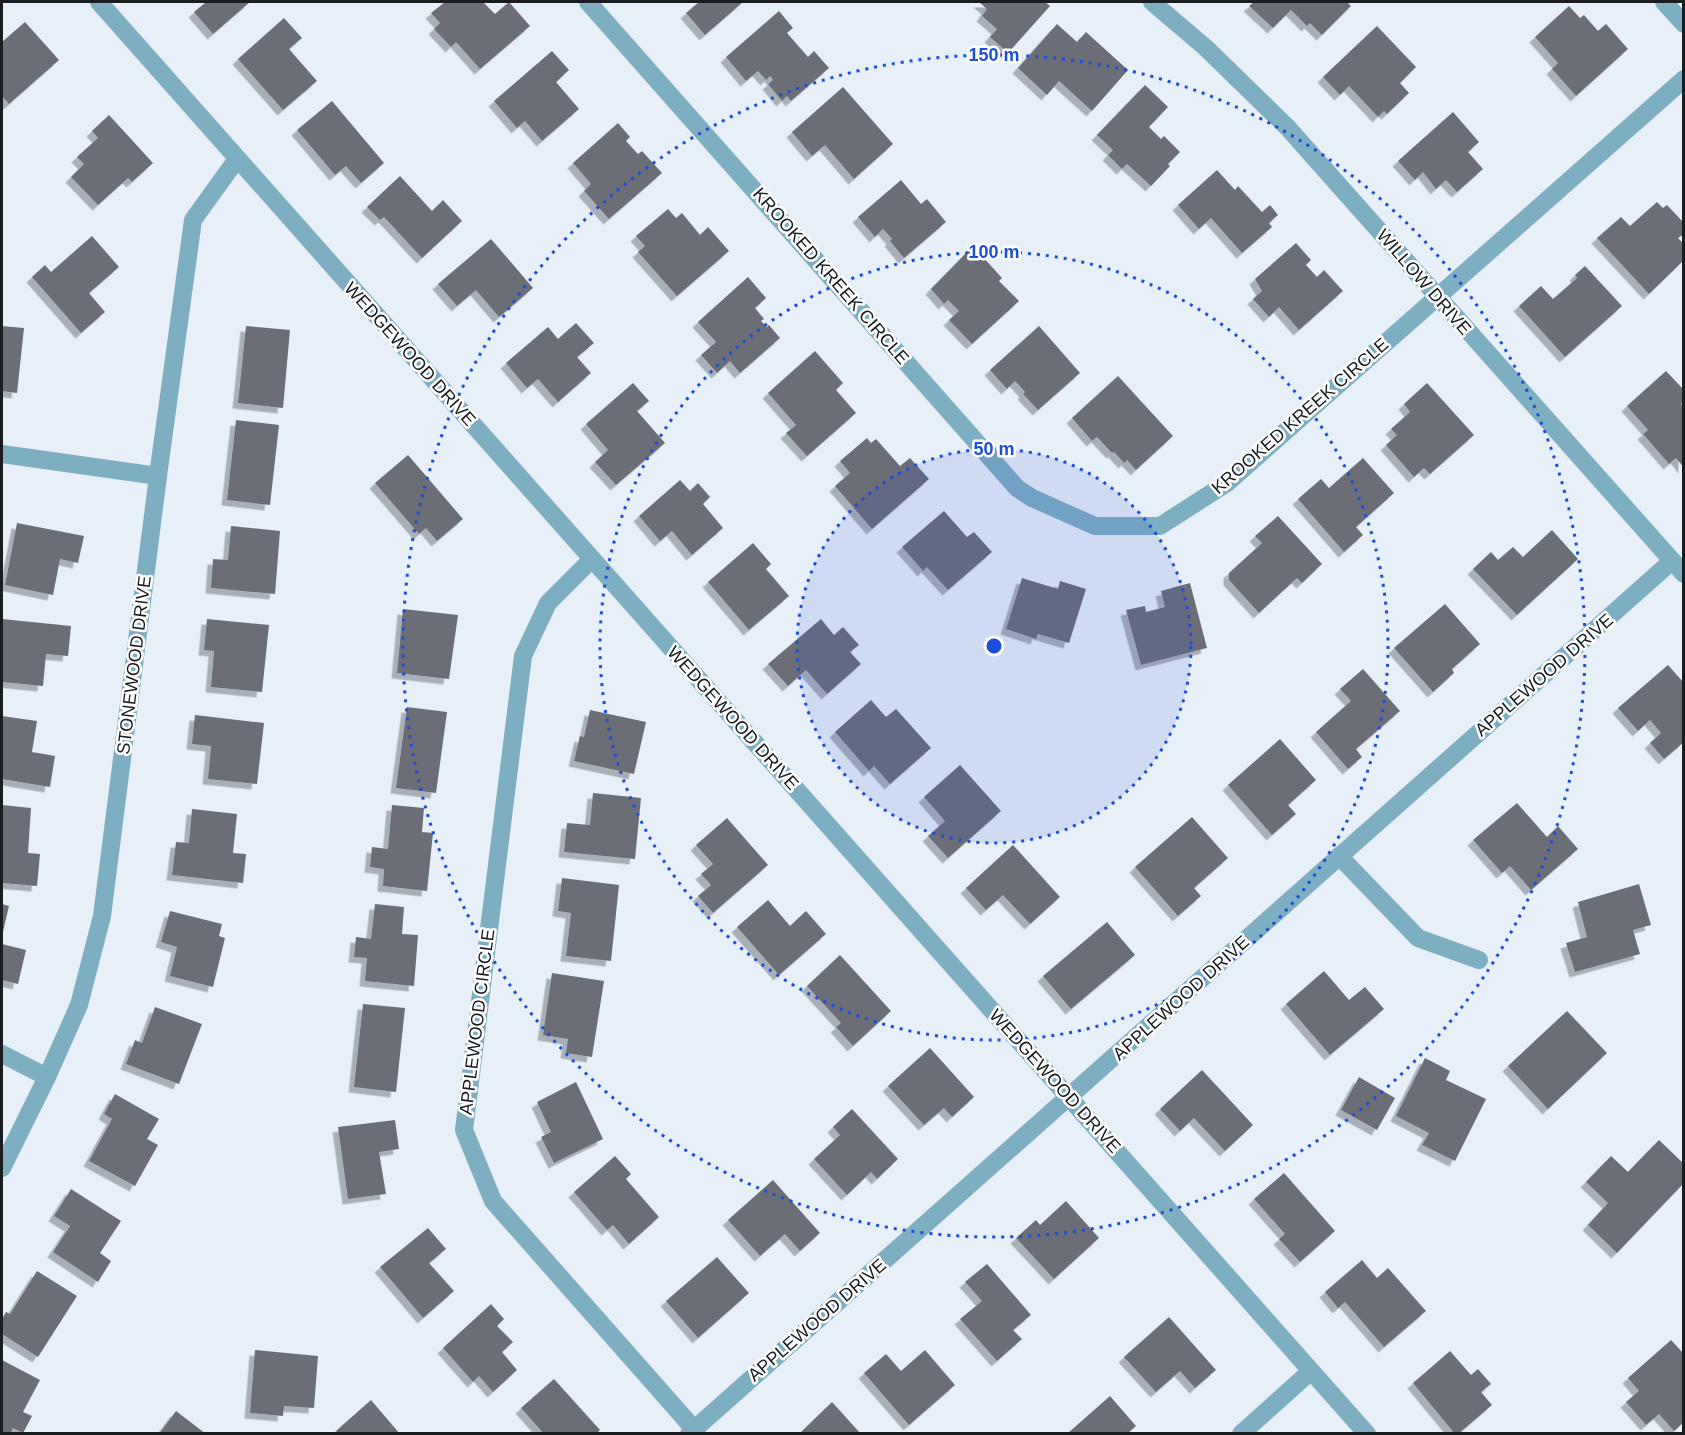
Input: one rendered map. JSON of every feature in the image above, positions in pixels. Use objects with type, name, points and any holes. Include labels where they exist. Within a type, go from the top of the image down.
[{"type":"street","name":"WEDGEWOOD DRIVE","points":[[99,2],[1367,1434]]},
{"type":"street","name":"KROOKED KREEK CIRCLE","points":[[588,2],[1017,488],[1032,498],[1095,526],[1160,526],[1227,483],[1683,79]]},
{"type":"street","name":"WILLOW DRIVE","points":[[1152,2],[1206,48],[1288,128],[1678,568]]},
{"type":"street","points":[[1664,2],[1683,24]]},
{"type":"street","name":"STONEWOOD DRIVE","points":[[2,1168],[47,1077],[79,1005],[102,916],[193,220],[237,159]]},
{"type":"street","points":[[2,454],[158,476]]},
{"type":"street","name":"APPLEWOOD CIRCLE","points":[[592,559],[548,603],[523,656],[464,1130],[493,1201],[691,1431]]},
{"type":"street","name":"APPLEWOOD DRIVE","points":[[691,1431],[1070,1098],[1339,856],[1678,568]]},
{"type":"street","points":[[1339,856],[1418,938],[1479,960]]},
{"type":"street","points":[[2,1054],[47,1077]]},
{"type":"street","points":[[1241,1434],[1311,1371]]},
{"type":"building","points":[[204,2],[250,2],[213,34],[194,12]]},
{"type":"building","points":[[445,2],[483,2],[495,14],[509,2],[530,26],[480,69],[456,42],[451,47],[434,29],[440,23],[431,13]]},
{"type":"building","points":[[699,2],[743,2],[705,35],[686,13]]},
{"type":"building","points":[[979,2],[1045,2],[1050,6],[1008,53],[990,37],[997,29],[982,16],[987,9]]},
{"type":"building","points":[[1254,2],[1347,2],[1351,6],[1322,35],[1310,23],[1307,26],[1291,10],[1273,28],[1249,6]]},
{"type":"building","points":[[1569,6],[1580,18],[1584,15],[1598,31],[1606,24],[1628,49],[1576,96],[1552,69],[1558,63],[1535,37]]},
{"type":"building","points":[[779,11],[793,28],[787,33],[808,57],[814,51],[829,68],[791,101],[787,96],[782,101],[768,84],[773,80],[770,76],[766,80],[758,71],[746,81],[726,57]]},
{"type":"building","points":[[284,18],[302,38],[289,49],[317,81],[283,110],[238,59]]},
{"type":"building","points":[[25,22],[59,60],[9,104],[2,96],[2,42]]},
{"type":"building","points":[[1057,24],[1077,42],[1086,32],[1128,70],[1092,111],[1059,81],[1047,95],[1018,68]]},
{"type":"building","points":[[1377,26],[1416,67],[1400,83],[1409,93],[1387,114],[1384,111],[1378,117],[1349,86],[1340,95],[1323,77]]},
{"type":"building","points":[[552,51],[569,70],[556,82],[579,109],[542,141],[525,121],[517,128],[494,101]]},
{"type":"building","points":[[1145,85],[1168,107],[1149,127],[1161,139],[1164,136],[1180,152],[1151,186],[1127,164],[1122,169],[1108,155],[1113,150],[1097,135]]},
{"type":"building","points":[[843,87],[893,144],[854,179],[825,145],[812,156],[792,132]]},
{"type":"building","points":[[332,101],[384,163],[361,183],[346,166],[335,175],[297,130]]},
{"type":"building","points":[[1453,112],[1479,142],[1468,152],[1483,169],[1457,192],[1446,180],[1436,189],[1423,172],[1415,180],[1398,161]]},
{"type":"building","points":[[109,115],[153,163],[132,182],[128,178],[98,205],[71,177],[84,164],[77,157],[98,138],[92,131]]},
{"type":"building","points":[[618,123],[630,137],[626,141],[638,154],[642,151],[662,173],[609,219],[584,191],[591,184],[573,163]]},
{"type":"building","points":[[1217,170],[1235,190],[1238,186],[1262,212],[1270,205],[1278,215],[1269,223],[1272,227],[1242,253],[1211,218],[1199,229],[1178,205]]},
{"type":"building","points":[[400,176],[432,211],[443,200],[462,221],[422,258],[384,217],[380,220],[367,207]]},
{"type":"building","points":[[901,180],[921,204],[927,199],[946,222],[904,258],[883,229],[875,237],[858,217]]},
{"type":"building","points":[[1657,202],[1663,208],[1667,205],[1684,223],[1684,234],[1678,238],[1684,244],[1684,260],[1649,294],[1597,238],[1621,217],[1630,226]]},
{"type":"building","points":[[668,209],[676,218],[682,213],[700,235],[708,227],[729,251],[677,296],[638,252],[645,246],[636,236]]},
{"type":"building","points":[[92,236],[119,267],[89,293],[105,312],[81,333],[32,277],[45,265],[51,272]]},
{"type":"building","points":[[491,239],[533,288],[499,317],[476,290],[457,306],[438,284]]},
{"type":"building","points":[[1296,243],[1311,260],[1306,265],[1317,277],[1324,270],[1343,291],[1299,330],[1279,307],[1269,317],[1253,299],[1262,291],[1255,279]]},
{"type":"building","points":[[973,246],[1002,278],[999,281],[1019,301],[972,344],[949,320],[959,311],[948,300],[944,304],[931,289]]},
{"type":"building","points":[[1585,266],[1622,306],[1565,357],[1519,306],[1541,286],[1553,299],[1577,278],[1575,275]]},
{"type":"building","points":[[748,277],[766,298],[755,308],[764,319],[761,321],[767,327],[769,325],[780,338],[740,373],[730,361],[717,373],[701,355],[716,342],[698,322]]},
{"type":"building","points":[[576,323],[594,343],[577,357],[591,373],[558,402],[538,379],[527,388],[506,363],[548,327],[558,339]]},
{"type":"building","points":[[2,326],[24,328],[17,393],[2,391]]},
{"type":"building","points":[[246,326],[290,330],[283,408],[238,403]]},
{"type":"building","points":[[1039,326],[1080,373],[1038,410],[1023,394],[1025,392],[1015,381],[1007,389],[990,370]]},
{"type":"building","points":[[815,351],[843,383],[836,390],[856,413],[807,456],[786,433],[796,425],[768,393]]},
{"type":"building","points":[[1666,371],[1684,390],[1684,402],[1681,404],[1684,407],[1684,468],[1676,458],[1669,464],[1643,434],[1648,430],[1627,406]]},
{"type":"building","points":[[1118,376],[1173,436],[1136,470],[1127,460],[1124,463],[1114,452],[1112,453],[1097,437],[1092,441],[1072,418]]},
{"type":"building","points":[[633,383],[649,401],[637,411],[665,443],[616,485],[595,462],[608,450],[586,424]]},
{"type":"building","points":[[1427,383],[1474,435],[1430,474],[1424,468],[1414,477],[1386,445],[1397,435],[1391,429],[1410,412],[1404,404]]},
{"type":"building","points":[[236,420],[279,425],[270,505],[227,500]]},
{"type":"building","points":[[867,438],[871,443],[876,439],[900,466],[910,458],[929,479],[872,529],[835,486],[850,473],[840,461]]},
{"type":"building","points":[[408,455],[463,519],[437,541],[426,528],[419,534],[375,483]]},
{"type":"building","points":[[1363,458],[1394,493],[1356,527],[1363,535],[1344,552],[1298,499],[1321,479],[1329,488]]},
{"type":"building","points":[[680,480],[690,491],[698,483],[710,497],[703,504],[723,528],[692,555],[672,531],[660,541],[639,516]]},
{"type":"building","points":[[944,511],[967,537],[974,532],[992,552],[948,590],[927,567],[923,571],[902,547]]},
{"type":"building","points":[[1278,516],[1322,564],[1302,583],[1297,578],[1259,613],[1229,580],[1229,573],[1262,543],[1255,536]]},
{"type":"building","points":[[17,523],[84,536],[78,563],[60,559],[53,595],[5,585]]},
{"type":"building","points":[[231,526],[280,531],[275,594],[211,588],[213,559],[228,560]]},
{"type":"building","points":[[1552,530],[1578,559],[1517,615],[1473,569],[1491,552],[1498,560],[1513,547],[1523,557]]},
{"type":"building","points":[[753,543],[771,564],[766,569],[789,596],[749,630],[708,582]]},
{"type":"building","points":[[1022,578],[1058,589],[1060,581],[1086,589],[1069,643],[1038,634],[1036,639],[1006,629]]},
{"type":"building","points":[[1190,583],[1207,648],[1141,665],[1126,610],[1145,606],[1146,612],[1165,607],[1161,591]]},
{"type":"building","points":[[1445,604],[1480,644],[1452,669],[1454,673],[1433,692],[1394,648]]},
{"type":"building","points":[[403,609],[458,615],[449,679],[397,673]]},
{"type":"building","points":[[2,619],[71,626],[68,656],[46,654],[43,686],[2,682]]},
{"type":"building","points":[[207,619],[269,625],[262,692],[211,687],[214,651],[204,650]]},
{"type":"building","points":[[821,619],[834,635],[843,627],[859,645],[850,652],[861,664],[827,694],[806,670],[788,686],[768,664]]},
{"type":"building","points":[[1668,665],[1684,683],[1684,742],[1664,759],[1650,743],[1661,733],[1650,720],[1638,731],[1618,708]]},
{"type":"building","points":[[1363,669],[1400,711],[1356,749],[1362,757],[1348,769],[1316,732],[1351,701],[1340,689]]},
{"type":"building","points":[[871,700],[886,717],[896,709],[931,748],[890,784],[874,766],[869,771],[835,732]]},
{"type":"building","points":[[407,707],[447,712],[436,793],[396,788]]},
{"type":"building","points":[[590,710],[646,722],[634,774],[574,761],[580,736],[584,737]]},
{"type":"building","points":[[195,715],[264,723],[257,784],[208,779],[211,746],[192,744]]},
{"type":"building","points":[[2,716],[37,721],[32,752],[55,756],[50,787],[2,779]]},
{"type":"building","points":[[1280,739],[1316,780],[1288,805],[1296,814],[1272,835],[1228,785]]},
{"type":"building","points":[[960,765],[1001,811],[948,858],[928,836],[945,821],[924,797]]},
{"type":"building","points":[[593,793],[641,798],[635,859],[564,852],[567,823],[590,825]]},
{"type":"building","points":[[1517,803],[1547,837],[1558,826],[1578,849],[1531,890],[1510,866],[1502,873],[1473,840]]},
{"type":"building","points":[[2,805],[31,808],[28,853],[40,854],[37,886],[2,883]]},
{"type":"building","points":[[392,805],[424,808],[422,832],[433,833],[427,891],[383,886],[384,869],[370,867],[372,847],[388,849]]},
{"type":"building","points":[[192,809],[237,814],[233,853],[246,854],[243,883],[172,875],[176,842],[189,843]]},
{"type":"building","points":[[1192,817],[1228,858],[1194,888],[1201,896],[1178,916],[1135,867]]},
{"type":"building","points":[[727,818],[768,865],[713,913],[698,896],[711,885],[701,874],[713,864],[696,845]]},
{"type":"building","points":[[1013,845],[1060,897],[1030,924],[1003,895],[986,910],[966,888]]},
{"type":"building","points":[[562,878],[619,885],[611,961],[566,956],[571,913],[558,911]]},
{"type":"building","points":[[1639,884],[1651,925],[1633,930],[1640,954],[1575,972],[1566,943],[1587,937],[1578,902]]},
{"type":"building","points":[[768,900],[790,926],[806,911],[826,934],[779,975],[737,927]]},
{"type":"building","points":[[2,904],[9,906],[2,936]]},
{"type":"building","points":[[375,904],[404,907],[402,934],[418,935],[414,986],[365,981],[367,958],[354,957],[356,937],[371,939]]},
{"type":"building","points":[[170,911],[222,924],[219,936],[225,938],[213,987],[170,976],[177,947],[161,942]]},
{"type":"building","points":[[1107,922],[1135,955],[1071,1009],[1043,976]]},
{"type":"building","points":[[2,944],[26,950],[18,984],[2,980]]},
{"type":"building","points":[[840,955],[891,1011],[853,1046],[836,1027],[841,1023],[807,986]]},
{"type":"building","points":[[1324,971],[1349,1000],[1365,987],[1384,1009],[1330,1055],[1286,1004]]},
{"type":"building","points":[[552,973],[604,981],[592,1057],[566,1053],[568,1039],[543,1035]]},
{"type":"building","points":[[363,1004],[405,1008],[396,1092],[354,1087]]},
{"type":"building","points":[[155,1007],[202,1024],[179,1084],[126,1064],[135,1040],[142,1043]]},
{"type":"building","points":[[1567,1011],[1607,1053],[1548,1109],[1508,1066]]},
{"type":"building","points":[[930,1048],[974,1097],[952,1117],[944,1108],[924,1125],[888,1086]]},
{"type":"building","points":[[1425,1058],[1450,1071],[1446,1080],[1486,1099],[1455,1161],[1422,1145],[1429,1133],[1396,1116]]},
{"type":"building","points":[[1202,1070],[1253,1125],[1225,1151],[1194,1118],[1180,1131],[1160,1109]]},
{"type":"building","points":[[1359,1077],[1395,1098],[1377,1130],[1341,1110]]},
{"type":"building","points":[[576,1082],[603,1139],[554,1163],[541,1137],[551,1132],[537,1102]]},
{"type":"building","points":[[115,1094],[159,1119],[147,1139],[158,1145],[135,1186],[89,1161],[112,1119],[104,1114]]},
{"type":"building","points":[[852,1109],[898,1159],[877,1179],[871,1172],[847,1195],[814,1159],[840,1135],[833,1127]]},
{"type":"building","points":[[395,1120],[399,1149],[379,1152],[386,1194],[348,1199],[338,1127]]},
{"type":"building","points":[[1659,1140],[1684,1164],[1684,1183],[1617,1253],[1588,1225],[1608,1203],[1586,1182],[1611,1156],[1628,1172]]},
{"type":"building","points":[[615,1156],[631,1174],[626,1179],[659,1217],[629,1244],[613,1225],[607,1230],[574,1192]]},
{"type":"building","points":[[1284,1173],[1335,1231],[1300,1262],[1279,1239],[1285,1234],[1254,1199]]},
{"type":"building","points":[[773,1180],[820,1233],[800,1251],[785,1234],[760,1256],[728,1220]]},
{"type":"building","points":[[71,1189],[121,1221],[100,1253],[111,1261],[98,1282],[53,1252],[70,1226],[54,1216]]},
{"type":"building","points":[[1066,1201],[1099,1238],[1054,1279],[1016,1238],[1036,1220],[1040,1225]]},
{"type":"building","points":[[428,1228],[446,1249],[429,1263],[454,1291],[423,1318],[380,1267]]},
{"type":"building","points":[[717,1257],[749,1293],[698,1338],[666,1301]]},
{"type":"building","points":[[1362,1260],[1377,1278],[1388,1268],[1426,1311],[1384,1347],[1345,1302],[1338,1308],[1325,1292]]},
{"type":"building","points":[[987,1264],[1031,1315],[1013,1330],[1022,1339],[997,1361],[960,1319],[982,1301],[965,1282]]},
{"type":"building","points":[[37,1271],[77,1296],[38,1357],[2,1334],[2,1319],[6,1312],[10,1314]]},
{"type":"building","points":[[491,1304],[504,1319],[497,1326],[513,1342],[502,1352],[517,1370],[493,1392],[479,1376],[473,1382],[443,1348]]},
{"type":"building","points":[[1169,1317],[1216,1370],[1195,1388],[1180,1371],[1156,1392],[1124,1357]]},
{"type":"building","points":[[1671,1340],[1684,1354],[1684,1422],[1674,1431],[1659,1414],[1646,1425],[1626,1402],[1639,1391],[1628,1378]]},
{"type":"building","points":[[255,1350],[318,1356],[314,1408],[284,1406],[283,1416],[250,1413]]},
{"type":"building","points":[[925,1350],[955,1385],[909,1425],[864,1373],[886,1354],[901,1371]]},
{"type":"building","points":[[1450,1351],[1471,1375],[1478,1369],[1491,1384],[1481,1392],[1492,1405],[1458,1434],[1455,1434],[1413,1383]]},
{"type":"building","points":[[2,1360],[40,1380],[23,1412],[32,1416],[23,1433],[13,1428],[10,1434],[2,1434]]},
{"type":"building","points":[[554,1379],[600,1430],[596,1434],[544,1434],[521,1408]]},
{"type":"building","points":[[1110,1396],[1136,1426],[1127,1434],[1067,1434]]},
{"type":"building","points":[[371,1400],[400,1434],[339,1434],[336,1431]]},
{"type":"building","points":[[832,1402],[861,1434],[799,1434]]},
{"type":"building","points":[[176,1411],[206,1434],[159,1434]]}]
